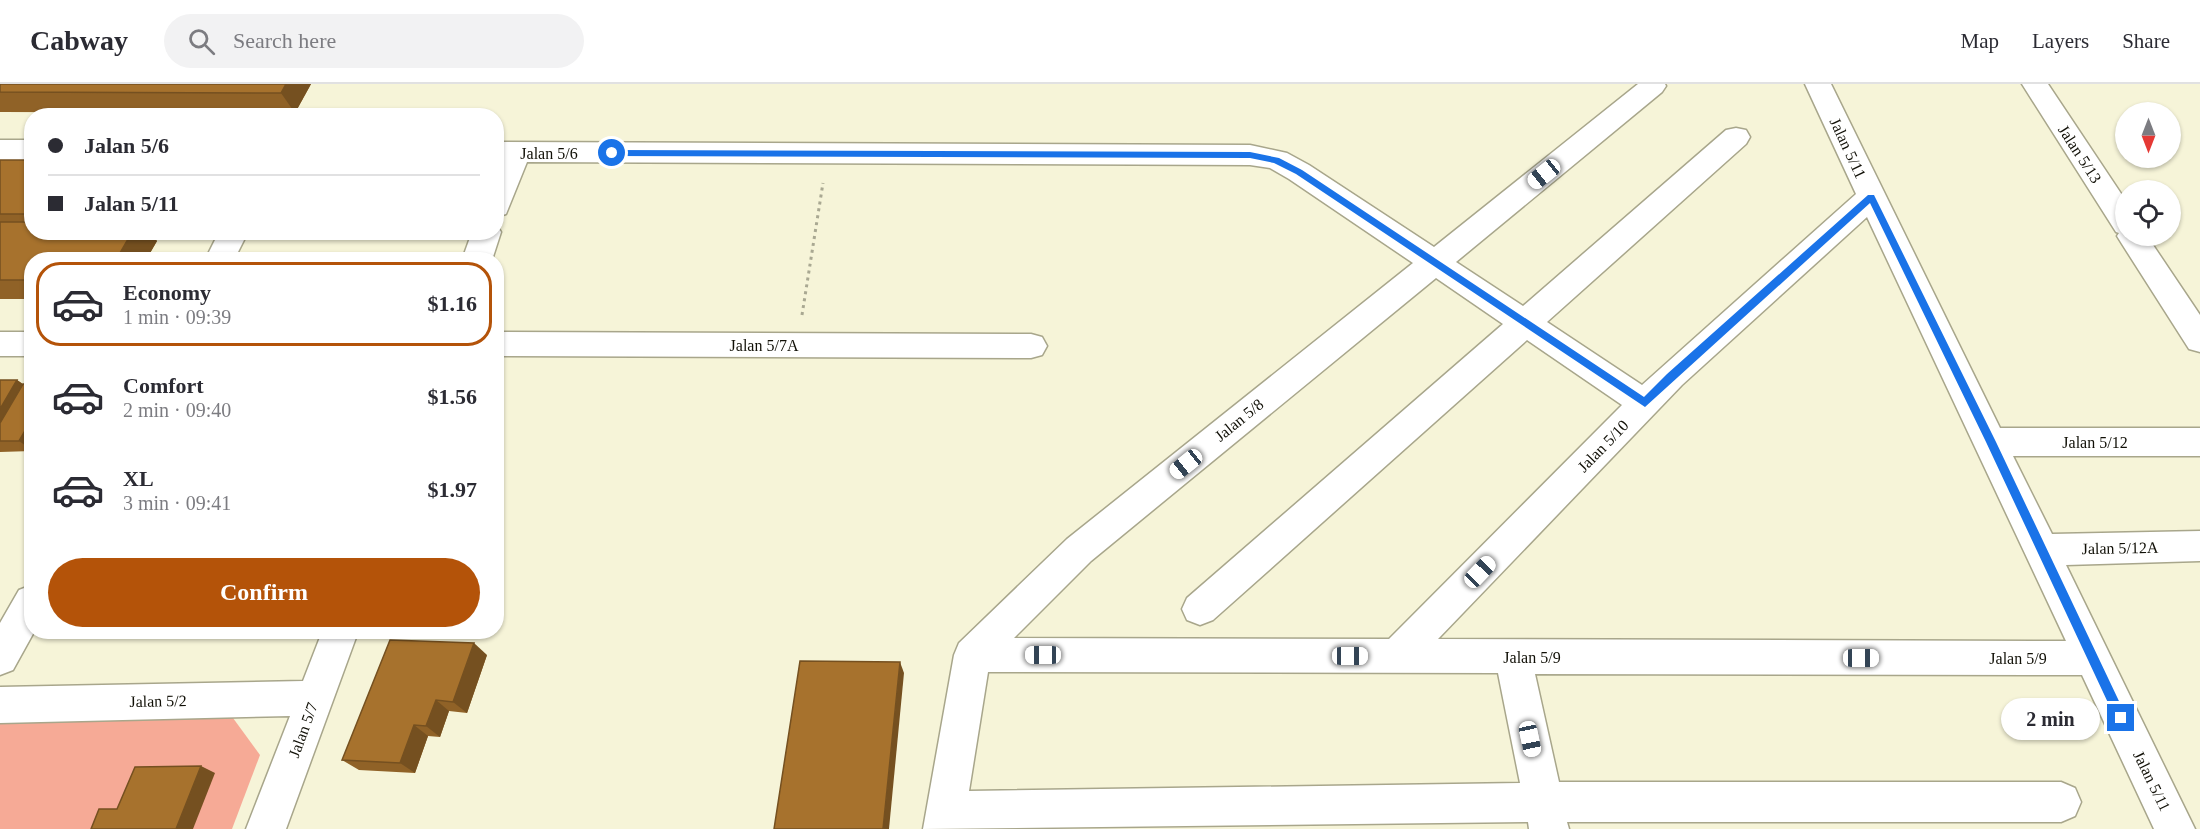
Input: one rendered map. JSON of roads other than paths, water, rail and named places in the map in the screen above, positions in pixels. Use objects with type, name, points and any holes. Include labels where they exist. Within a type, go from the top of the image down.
[{"type":"street","name":"Jalan 5/11","points":[[1818,84],[2175,829]]},
{"type":"street","name":"Jalan 5/13","points":[[2034,84],[2115,208]]},
{"type":"street","name":"Jalan 5/8","points":[[972,655],[1079,550],[1653,86]]},
{"type":"street","points":[[1200,609],[1736,137]]},
{"type":"street","points":[[0,150],[24,150]]},
{"type":"street","name":"Jalan 5/6","points":[[506,152],[1250,155],[1276,160],[1299,172],[1645,403]]},
{"type":"street","name":"Jalan 5/10","points":[[1397,656],[1671,376],[1871,197]]},
{"type":"street","points":[[2139,246],[2200,340]]},
{"type":"street","points":[[0,344],[24,344]]},
{"type":"street","name":"Jalan 5/7A","points":[[504,344],[1031,346]]},
{"type":"street","name":"Jalan 5/12","points":[[1991,442],[2200,442]]},
{"type":"street","name":"Jalan 5/12A","points":[[2040,550],[2200,546]]},
{"type":"street","points":[[0,658],[24,615]]},
{"type":"street","name":"Jalan 5/7","points":[[267,829],[337,639]]},
{"type":"street","points":[[972,655],[944,820],[1546,815],[2061,802]]},
{"type":"street","name":"Jalan 5/9","points":[[972,655],[2092,658]]},
{"type":"street","points":[[1513,656],[1546,815]]},
{"type":"street","name":"Jalan 5/2","points":[[0,705],[315,698]]}]
